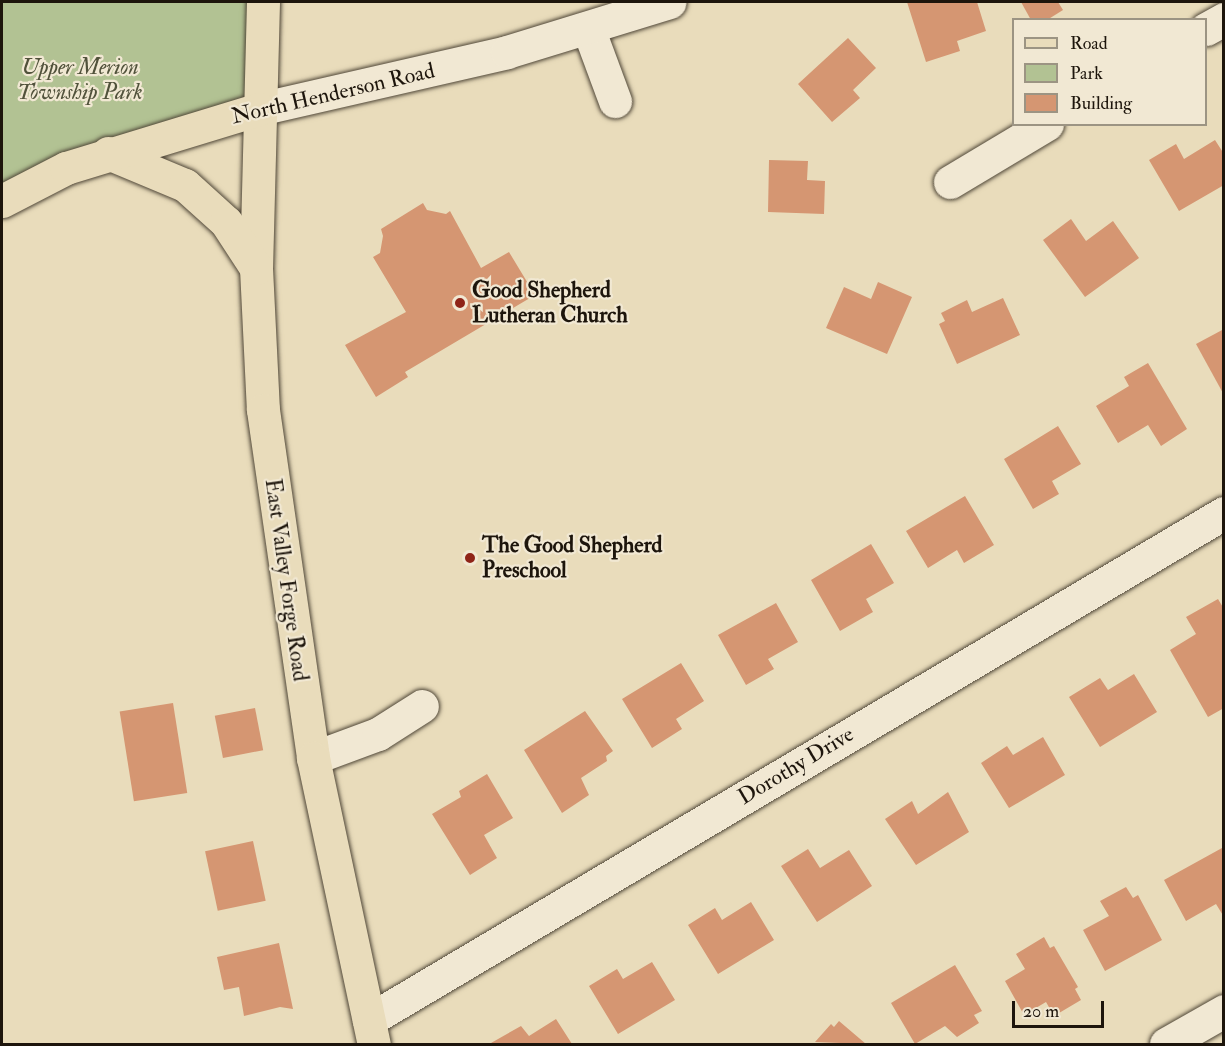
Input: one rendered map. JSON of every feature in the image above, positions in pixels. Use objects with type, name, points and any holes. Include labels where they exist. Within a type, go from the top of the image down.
[{"type":"main road","name":"East Valley Forge Road","points":[[263,2],[256,268],[271,480],[313,758],[371,1032]]},
{"type":"main road","name":"North Henderson Road","points":[[2,201],[57,172],[108,153],[259,109]]},
{"type":"main road","points":[[108,153],[185,185],[225,222],[256,268]]},
{"type":"street","name":"North Henderson Road","points":[[259,109],[507,52],[669,2]]},
{"type":"street","points":[[1207,28],[1224,19]]},
{"type":"street","points":[[588,28],[615,101]]},
{"type":"street","points":[[950,182],[1044,126]]},
{"type":"street","name":"Dorothy Drive","points":[[371,1032],[1224,513]]},
{"type":"street","points":[[313,758],[378,734],[422,706]]},
{"type":"street","points":[[1166,1044],[1212,1026]]},
{"type":"green space","name":"Upper Merion Township Park","points":[[2,2],[263,2],[259,109],[2,201]]},
{"type":"building","points":[[907,2],[977,2],[986,31],[957,41],[960,51],[926,62]]},
{"type":"building","points":[[1021,2],[1058,2],[1063,10],[1050,18],[1030,18]]},
{"type":"building","points":[[848,38],[876,68],[853,90],[860,98],[832,122],[798,84]]},
{"type":"building","points":[[1215,140],[1224,154],[1224,185],[1179,211],[1149,160],[1176,144],[1184,159]]},
{"type":"building","points":[[769,160],[808,161],[807,180],[825,181],[824,214],[768,212]]},
{"type":"building","name":"Good Shepherd Lutheran Church","points":[[423,203],[427,210],[446,214],[450,211],[481,268],[509,252],[535,295],[405,372],[408,377],[376,397],[345,345],[406,312],[373,257],[380,253],[383,236],[381,229]]},
{"type":"building","points":[[1071,219],[1086,241],[1113,221],[1139,258],[1085,297],[1043,240]]},
{"type":"building","points":[[878,282],[912,297],[887,354],[826,328],[844,287],[871,299]]},
{"type":"building","points":[[1003,298],[1020,335],[957,364],[939,324],[945,321],[941,313],[967,300],[972,312]]},
{"type":"building","points":[[1224,329],[1224,395],[1196,344]]},
{"type":"building","points":[[1148,363],[1187,429],[1161,446],[1148,425],[1118,443],[1096,406],[1129,386],[1124,377]]},
{"type":"building","points":[[1058,426],[1081,464],[1052,481],[1059,494],[1033,509],[1004,459]]},
{"type":"building","points":[[965,496],[994,545],[964,563],[957,550],[928,568],[906,531]]},
{"type":"building","points":[[871,544],[894,583],[866,599],[873,612],[840,631],[811,580]]},
{"type":"building","points":[[1218,599],[1224,609],[1224,708],[1208,717],[1170,650],[1196,634],[1186,617]]},
{"type":"building","points":[[776,603],[798,642],[768,659],[774,669],[746,685],[718,635]]},
{"type":"building","points":[[681,663],[704,701],[676,719],[682,729],[652,748],[622,699]]},
{"type":"building","points":[[1134,674],[1157,712],[1100,747],[1069,697],[1100,678],[1108,690]]},
{"type":"building","points":[[173,703],[187,793],[134,801],[120,711]]},
{"type":"building","points":[[255,708],[263,750],[223,758],[215,716]]},
{"type":"building","points":[[585,711],[613,751],[606,756],[607,761],[581,778],[589,795],[562,813],[524,750]]},
{"type":"building","points":[[1043,737],[1065,775],[1009,808],[981,763],[1007,746],[1013,755]]},
{"type":"building","points":[[487,774],[513,818],[484,835],[497,858],[470,875],[432,814],[461,797],[459,791]]},
{"type":"building","points":[[948,792],[969,832],[916,865],[885,819],[912,801],[918,814]]},
{"type":"building","points":[[253,841],[266,901],[218,911],[205,851]]},
{"type":"building","points":[[1222,848],[1224,917],[1216,904],[1186,921],[1164,880]]},
{"type":"building","points":[[808,849],[820,868],[849,850],[872,886],[817,922],[781,866]]},
{"type":"building","points":[[1126,887],[1133,898],[1138,895],[1162,940],[1105,971],[1083,930],[1109,916],[1100,901]]},
{"type":"building","points":[[751,902],[774,940],[718,974],[688,925],[715,908],[722,920]]},
{"type":"building","points":[[1044,937],[1050,948],[1054,946],[1078,987],[1075,989],[1081,1000],[1054,1016],[1046,1002],[1024,1015],[1005,981],[1025,969],[1016,954]]},
{"type":"building","points":[[279,943],[293,1009],[280,1007],[244,1016],[239,987],[224,990],[217,957]]},
{"type":"building","points":[[652,962],[675,1000],[618,1034],[589,986],[617,969],[623,979]]},
{"type":"building","points":[[955,965],[982,1011],[974,1015],[979,1023],[957,1037],[945,1026],[915,1044],[891,1003]]},
{"type":"building","points":[[556,1019],[572,1044],[491,1043],[521,1026],[529,1036]]},
{"type":"building","points":[[839,1021],[866,1044],[815,1042],[831,1024],[834,1027]]},
{"type":"place","name":"Good Shepherd Lutheran Church","points":[[460,303]]},
{"type":"place","name":"The Good Shepherd Preschool","points":[[470,558]]}]
